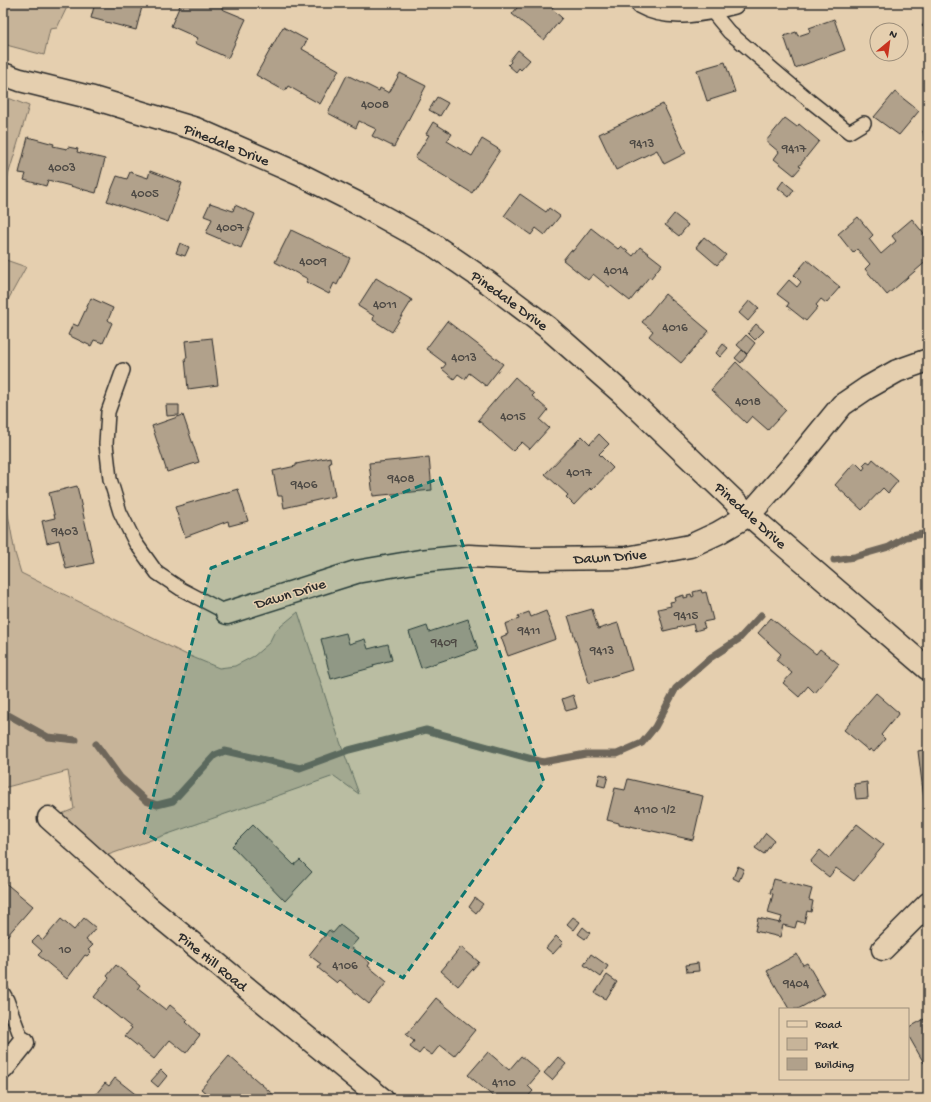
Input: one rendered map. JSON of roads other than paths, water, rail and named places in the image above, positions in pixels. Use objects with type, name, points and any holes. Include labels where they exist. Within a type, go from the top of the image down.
[{"type":"street","points":[[644,4],[659,9],[692,11],[710,9],[733,3]]},
{"type":"street","name":"Pinedale Drive","points":[[3,74],[20,80],[93,98],[196,129],[301,175],[432,244],[486,281],[547,327],[624,394],[749,515],[928,669]]},
{"type":"street","name":"Dawn Drive","points":[[227,613],[356,572],[420,561],[469,556],[539,559],[627,558],[690,546],[718,533],[749,515],[793,465],[842,405],[867,388],[897,371],[928,360]]},
{"type":"street","name":"Pine Hill Road","points":[[49,818],[148,908],[382,1099]]},
{"type":"street","points":[[883,949],[928,904]]},
{"type":"street","points":[[3,1068],[23,1043]]},
{"type":"lane","points":[[710,9],[729,32],[849,132],[864,123]]},
{"type":"lane","points":[[123,370],[108,412],[106,444],[110,479],[120,512],[135,542],[157,573],[181,590],[227,613]]},
{"type":"lane","points":[[3,993],[23,1043]]},
{"type":"waterway","points":[[834,560],[854,557],[889,547],[906,537],[928,533]]},
{"type":"waterway","points":[[96,744],[120,777],[146,801],[157,805],[173,801],[215,755],[225,751],[300,768],[349,750],[426,730],[543,762],[586,754],[617,754],[642,743],[655,727],[676,688],[710,658],[739,639],[761,615]]},
{"type":"waterway","points":[[3,712],[48,737],[76,740]]}]
